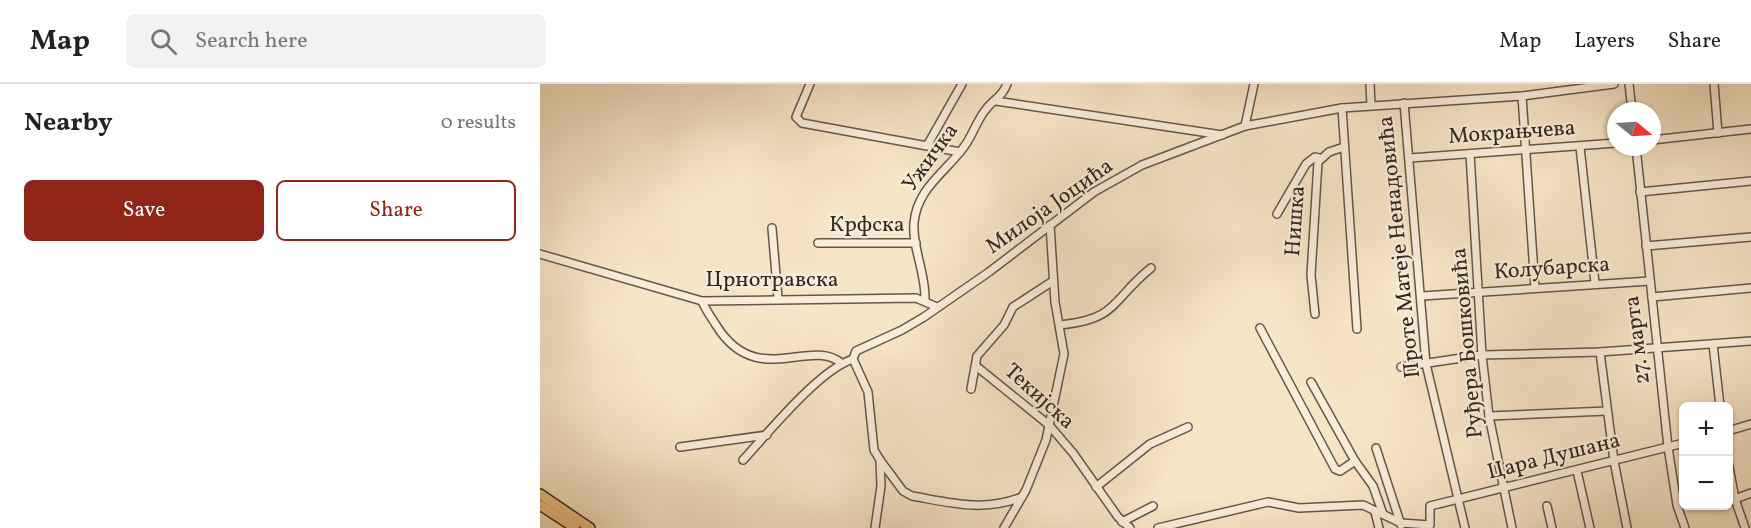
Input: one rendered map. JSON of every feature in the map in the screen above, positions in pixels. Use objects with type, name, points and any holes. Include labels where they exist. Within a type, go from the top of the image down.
[{"type":"highway","points":[[540,494],[590,528]]},
{"type":"highway","points":[[540,505],[575,528]]},
{"type":"street","points":[[810,84],[796,117],[797,121],[928,144],[960,152]]},
{"type":"street","points":[[928,144],[962,84]]},
{"type":"street","name":"Ужичка","points":[[925,300],[923,268],[916,243],[914,223],[919,202],[929,185],[960,152],[988,106],[996,101],[1007,84]]},
{"type":"street","points":[[1245,126],[1254,84]]},
{"type":"street","points":[[1370,84],[1371,105]]},
{"type":"street","name":"Милоја Јоцића","points":[[841,363],[853,359],[856,351],[902,330],[989,272],[1094,192],[1142,165],[1245,126],[1342,108],[1522,96],[1614,84]]},
{"type":"street","points":[[1629,84],[1631,102]]},
{"type":"street","points":[[1714,84],[1718,133]]},
{"type":"street","points":[[1522,96],[1535,288]]},
{"type":"street","points":[[996,101],[1222,135]]},
{"type":"street","name":"Проте Матеје Ненадовића","points":[[1404,103],[1426,364],[1465,528]]},
{"type":"street","points":[[1342,108],[1357,329]]},
{"type":"street","points":[[1661,139],[1751,129]]},
{"type":"street","name":"Мокрањчева","points":[[1410,158],[1524,152],[1607,144]]},
{"type":"street","name":"Нишка","points":[[1315,314],[1311,275],[1319,158],[1344,147]]},
{"type":"street","points":[[1580,147],[1595,284]]},
{"type":"street","name":"Руђера Бошковића","points":[[1470,154],[1482,355],[1489,416],[1512,528]]},
{"type":"street","name":"27. марта","points":[[1637,156],[1668,447],[1677,505],[1685,528]]},
{"type":"street","points":[[1277,214],[1306,164],[1315,157],[1319,158]]},
{"type":"street","points":[[1640,192],[1751,182]]},
{"type":"street","points":[[1004,528],[1022,496],[1046,440],[1064,354],[1053,281],[1050,225]]},
{"type":"street","points":[[772,228],[778,298]]},
{"type":"street","points":[[1646,246],[1751,237]]},
{"type":"street","name":"Крфска","points":[[818,243],[916,243]]},
{"type":"street","name":"Црнотравска","points":[[540,254],[702,301],[778,298],[925,300],[937,307]]},
{"type":"street","points":[[1060,325],[1086,321],[1108,312],[1134,282],[1151,268]]},
{"type":"street","points":[[971,389],[977,356],[1004,325],[1013,307],[1053,281]]},
{"type":"street","name":"Колубарска","points":[[1422,296],[1650,281]]},
{"type":"street","points":[[1652,297],[1751,288]]},
{"type":"street","points":[[702,301],[722,334],[746,354],[776,359],[819,357],[841,363]]},
{"type":"street","points":[[1260,328],[1335,470],[1340,471],[1355,461]]},
{"type":"street","points":[[1401,367],[1482,355],[1658,349],[1751,340]]},
{"type":"street","points":[[1713,344],[1720,402]]},
{"type":"street","points":[[1600,352],[1614,461],[1627,528]]},
{"type":"street","points":[[853,359],[868,392],[874,450],[903,491],[912,495],[984,507],[1002,504],[1022,496]]},
{"type":"street","points":[[743,460],[821,379],[841,363]]},
{"type":"street","name":"Текијска","points":[[976,366],[1049,425],[1073,453],[1125,526],[1153,506]]},
{"type":"street","points":[[1311,382],[1355,461],[1373,486],[1383,514]]},
{"type":"street","points":[[1489,416],[1607,411]]},
{"type":"street","points":[[1733,429],[1751,424]]},
{"type":"street","points":[[1096,487],[1150,444],[1188,427]]},
{"type":"street","points":[[680,447],[767,435]]},
{"type":"street","points":[[750,437],[756,447]]},
{"type":"street","name":"Цара Душана","points":[[1425,526],[1431,524],[1430,506],[1679,444]]},
{"type":"street","points":[[1376,448],[1402,526]]},
{"type":"street","points":[[875,528],[881,486],[880,460]]},
{"type":"street","points":[[1577,471],[1590,528]]},
{"type":"street","points":[[1733,488],[1745,528]]},
{"type":"street","points":[[1735,499],[1751,493]]},
{"type":"street","points":[[1158,528],[1268,502],[1299,508],[1363,505],[1402,526],[1425,526]]},
{"type":"street","points":[[1547,506],[1551,528]]},
{"type":"street","points":[[1376,512],[1379,528]]}]
